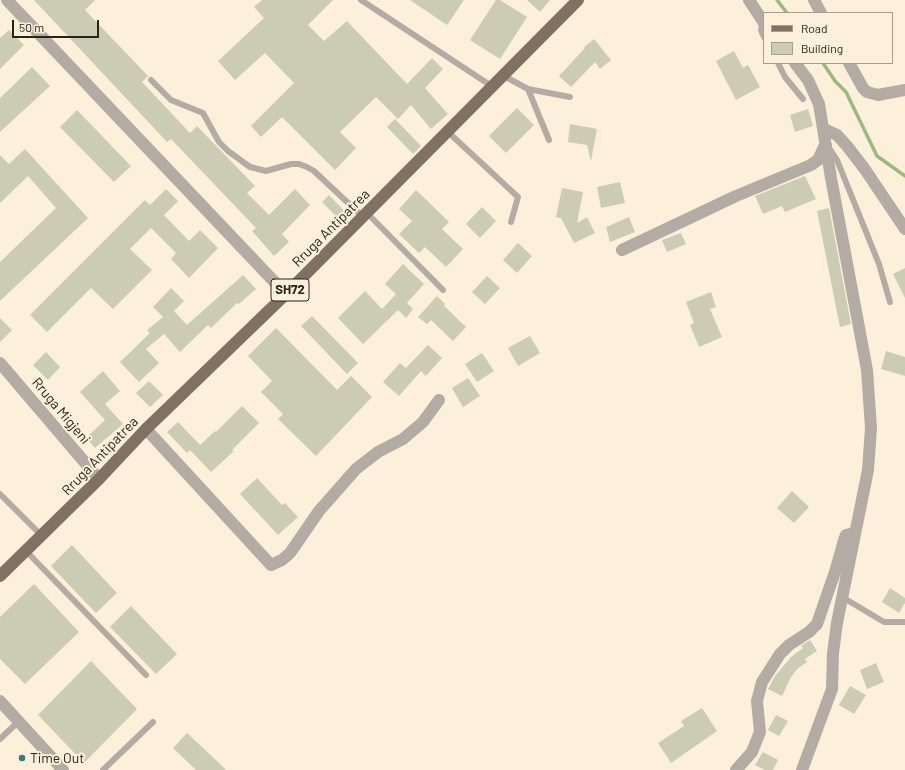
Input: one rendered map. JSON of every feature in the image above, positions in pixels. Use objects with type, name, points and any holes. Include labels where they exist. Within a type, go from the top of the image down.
[{"type":"main road","name":"Rruga Antipatrea","points":[[0,576],[99,479],[146,429],[286,294],[578,0]]},
{"type":"street","points":[[7,0],[286,294]]},
{"type":"street","points":[[749,0],[763,23]]},
{"type":"street","points":[[814,0],[820,12]]},
{"type":"street","points":[[796,64],[816,95],[824,129],[869,385],[871,428],[868,470],[854,533],[834,643],[831,695],[802,770]]},
{"type":"street","points":[[850,64],[863,88],[867,92],[878,95],[905,90]]},
{"type":"street","points":[[824,129],[837,135],[847,146],[864,168],[905,229]]},
{"type":"street","points":[[622,250],[736,196],[811,165],[818,160],[826,145]]},
{"type":"street","name":"Rruga Migjeni","points":[[0,363],[99,479]]},
{"type":"street","points":[[146,429],[271,564],[282,560],[290,553],[319,511],[356,469],[378,452],[403,439],[423,422],[439,400]]},
{"type":"street","points":[[736,770],[752,752],[760,732],[757,701],[762,682],[780,654],[789,645],[809,632],[817,624],[836,572],[846,535],[854,533]]},
{"type":"street","points":[[0,701],[63,770]]},
{"type":"lane","points":[[360,0],[493,87]]},
{"type":"lane","points":[[763,23],[761,30],[763,35]]},
{"type":"lane","points":[[778,64],[785,77],[803,99]]},
{"type":"lane","points":[[504,76],[528,89],[570,97]]},
{"type":"lane","points":[[151,80],[170,100],[202,113],[219,142],[228,151],[250,167],[266,171],[291,164],[299,164],[314,170],[365,215],[443,290]]},
{"type":"lane","points":[[528,89],[550,140]]},
{"type":"lane","points":[[448,132],[518,197],[511,222]]},
{"type":"lane","points":[[826,145],[837,160],[879,264],[890,302]]},
{"type":"lane","points":[[0,494],[42,536]]},
{"type":"lane","points":[[26,551],[146,675]]},
{"type":"lane","points":[[842,597],[884,622],[905,622]]},
{"type":"lane","points":[[0,738],[19,721]]},
{"type":"lane","points":[[103,770],[153,722]]},
{"type":"building","points":[[34,0],[95,0],[85,10],[148,76],[142,82],[190,133],[197,126],[255,186],[247,193],[269,215],[295,189],[310,205],[282,234],[289,242],[274,256],[252,231],[256,228],[171,139],[167,142]]},
{"type":"building","points":[[262,0],[333,0],[308,25],[324,41],[347,21],[407,84],[432,58],[443,69],[425,88],[448,114],[431,129],[411,105],[398,119],[376,97],[340,132],[356,148],[335,170],[282,117],[261,137],[251,126],[294,83],[265,53],[235,80],[218,61],[264,18],[254,7]]},
{"type":"building","points":[[410,0],[464,0],[447,25]]},
{"type":"building","points":[[496,0],[500,0],[527,17],[500,59],[470,40]]},
{"type":"building","points":[[527,0],[550,0],[540,12]]},
{"type":"building","points":[[9,30],[24,45],[0,69],[0,38]]},
{"type":"building","points":[[594,39],[611,60],[600,69],[595,62],[571,87],[559,76],[585,48],[584,47]]},
{"type":"building","points":[[734,51],[743,68],[748,65],[760,87],[736,100],[716,61]]},
{"type":"building","points":[[32,67],[50,86],[0,132],[0,98]]},
{"type":"building","points":[[517,108],[534,125],[506,153],[489,136]]},
{"type":"building","points":[[808,109],[813,126],[795,132],[790,115]]},
{"type":"building","points":[[77,110],[131,166],[114,182],[60,127]]},
{"type":"building","points":[[395,119],[421,146],[413,154],[387,127]]},
{"type":"building","points":[[570,124],[597,129],[591,161],[587,145],[568,142]]},
{"type":"building","points":[[25,149],[88,218],[0,301],[0,262],[56,208],[28,176],[0,203],[0,155],[9,164]]},
{"type":"building","points":[[805,176],[816,199],[785,212],[782,206],[763,214],[755,196]]},
{"type":"building","points":[[620,182],[625,203],[601,208],[597,187]]},
{"type":"building","points":[[562,188],[583,192],[577,223],[587,217],[595,233],[574,243],[561,218],[556,217]]},
{"type":"building","points":[[166,189],[178,201],[164,215],[189,241],[200,230],[218,248],[189,278],[171,259],[176,253],[151,228],[130,249],[152,270],[113,309],[91,288],[47,332],[30,315],[145,200],[150,205]]},
{"type":"building","points":[[416,190],[449,222],[442,229],[463,249],[446,267],[425,247],[419,253],[399,234],[412,221],[399,209]]},
{"type":"building","points":[[329,195],[350,217],[344,224],[322,202]]},
{"type":"building","points":[[482,207],[496,221],[480,238],[466,224]]},
{"type":"building","points":[[829,208],[851,324],[840,327],[817,211]]},
{"type":"building","points":[[629,217],[635,232],[610,242],[606,227]]},
{"type":"building","points":[[681,233],[686,244],[667,252],[662,240]]},
{"type":"building","points":[[518,243],[532,256],[517,273],[503,260]]},
{"type":"building","points":[[403,264],[424,284],[407,303],[413,309],[406,318],[398,310],[363,344],[338,318],[365,291],[382,309],[396,294],[385,284]]},
{"type":"building","points":[[905,268],[905,298],[893,274]]},
{"type":"building","points":[[243,275],[256,289],[239,304],[237,303],[211,328],[208,325],[180,352],[164,334],[146,349],[159,363],[139,382],[120,362],[150,333],[147,330],[163,317],[153,307],[171,288],[184,301],[174,311],[187,325]]},
{"type":"building","points":[[487,276],[500,288],[485,304],[472,292]]},
{"type":"building","points":[[711,292],[716,307],[710,309],[722,337],[699,347],[690,325],[694,323],[686,302]]},
{"type":"building","points":[[437,296],[445,304],[444,306],[466,327],[453,341],[431,320],[427,324],[418,317]]},
{"type":"building","points":[[312,316],[358,363],[347,374],[301,326]]},
{"type":"building","points":[[0,318],[12,330],[0,342]]},
{"type":"building","points":[[276,328],[337,390],[351,376],[372,397],[316,456],[278,419],[283,414],[261,392],[272,381],[248,356]]},
{"type":"building","points":[[530,336],[540,353],[518,366],[508,348]]},
{"type":"building","points":[[428,345],[442,358],[426,376],[421,371],[399,396],[383,382],[400,363],[406,368]]},
{"type":"building","points":[[886,351],[905,357],[905,376],[881,369]]},
{"type":"building","points":[[46,352],[60,367],[48,380],[33,365]]},
{"type":"building","points":[[482,353],[494,371],[477,382],[465,364]]},
{"type":"building","points":[[103,371],[120,391],[105,404],[123,424],[95,448],[86,438],[105,420],[80,392]]},
{"type":"building","points":[[468,378],[480,396],[463,407],[452,388]]},
{"type":"building","points":[[149,381],[163,395],[150,407],[136,393]]},
{"type":"building","points":[[242,406],[259,423],[232,450],[234,451],[211,472],[190,450],[187,453],[167,432],[178,422],[200,445],[215,431],[216,432]]},
{"type":"building","points":[[257,478],[282,505],[285,503],[298,517],[278,535],[240,494]]},
{"type":"building","points":[[792,491],[809,507],[794,523],[777,508]]},
{"type":"building","points":[[72,545],[117,593],[96,613],[51,566]]},
{"type":"building","points":[[34,584],[79,632],[25,684],[0,659],[0,617]]},
{"type":"building","points":[[890,588],[905,598],[905,603],[899,613],[882,602]]},
{"type":"building","points":[[131,606],[177,654],[156,674],[110,627]]},
{"type":"building","points":[[810,640],[817,651],[805,659],[807,662],[798,668],[791,677],[782,696],[768,689],[775,676],[791,657],[803,648],[801,646]]},
{"type":"building","points":[[91,661],[137,709],[84,763],[38,715]]},
{"type":"building","points":[[876,663],[884,682],[867,689],[860,670]]},
{"type":"building","points":[[850,686],[866,695],[854,714],[839,705]]},
{"type":"building","points":[[702,708],[717,731],[671,763],[658,743],[684,726],[681,721]]},
{"type":"building","points":[[776,715],[788,721],[779,736],[768,730]]},
{"type":"building","points":[[187,733],[226,770],[196,770],[173,748]]},
{"type":"building","points":[[763,752],[778,760],[773,770],[765,770],[755,765]]},
{"type":"waterway","points":[[777,0],[786,12]]},
{"type":"waterway","points":[[824,64],[835,81],[846,92],[877,156],[905,176]]},
{"type":"place","name":"Time Out","points":[[22,758]]}]
